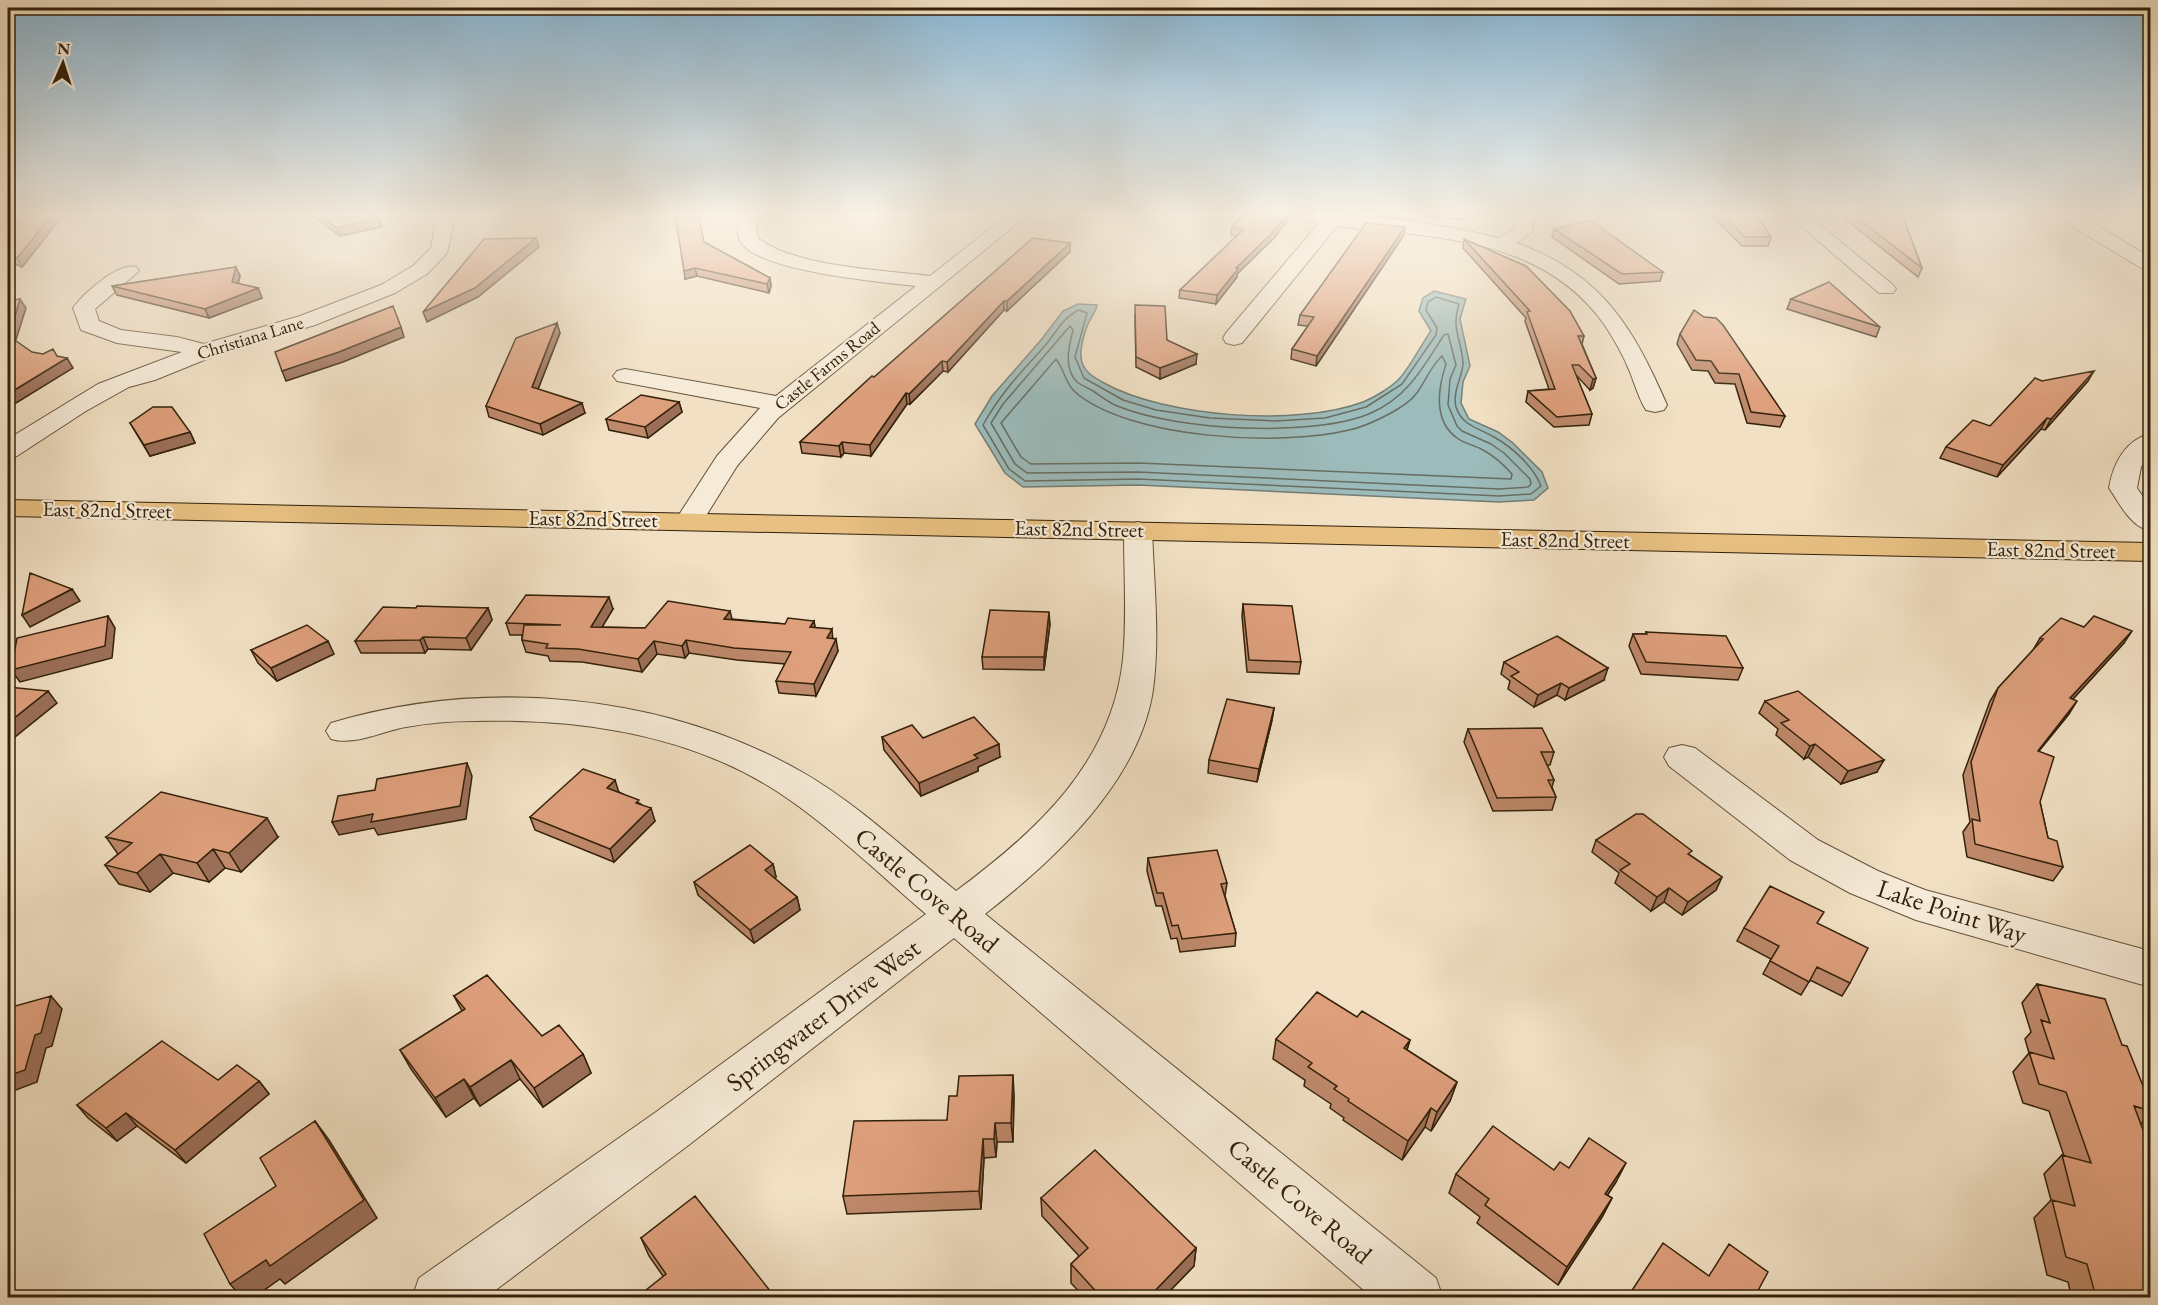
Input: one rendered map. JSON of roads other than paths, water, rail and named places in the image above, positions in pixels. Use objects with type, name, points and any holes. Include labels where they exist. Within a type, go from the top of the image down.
[{"type":"main road","name":"East 82nd Street","points":[[8,508],[2151,552]]},
{"type":"street","points":[[124,275],[89,301],[84,308],[89,326],[117,336],[177,344],[205,351]]},
{"type":"street","name":"Christiana Lane","points":[[8,450],[79,404],[124,381],[145,376],[205,351],[320,316],[369,298],[412,275]]},
{"type":"street","points":[[884,275],[932,282]]},
{"type":"street","name":"Castle Farms Road","points":[[689,521],[735,450],[780,404],[941,275]]},
{"type":"street","points":[[1234,338],[1286,275]]},
{"type":"street","points":[[1563,275],[1595,302],[1626,342],[1655,405]]},
{"type":"street","points":[[1867,275],[1886,290]]},
{"type":"street","name":"Christiana Lane","points":[[8,475],[146,383],[145,376]]},
{"type":"street","points":[[625,376],[780,404]]},
{"type":"street","points":[[2151,442],[2135,453],[2130,460],[2123,488],[2140,512],[2151,522]]},
{"type":"street","name":"Springwater Drive West","points":[[439,1298],[673,1128],[956,914],[1027,859],[1048,838],[1083,798],[1120,742],[1128,719],[1139,671],[1138,531]]},
{"type":"street","name":"Castle Cove Road","points":[[344,731],[387,719],[435,711],[491,709],[574,712],[644,723],[697,737],[747,757],[804,789],[1416,1298]]},
{"type":"street","name":"Lake Point Way","points":[[1682,757],[1804,850],[1864,882],[1916,904],[2151,969]]},
{"type":"water","points":[[1434,291],[1466,299],[1460,319],[1470,366],[1463,382],[1461,403],[1469,419],[1498,432],[1513,443],[1542,472],[1548,488],[1534,500],[1499,502],[1138,485],[1023,487],[1005,473],[975,424],[992,396],[1063,311],[1078,304],[1097,305],[1083,339],[1081,353],[1083,366],[1104,383],[1130,395],[1195,411],[1232,415],[1303,414],[1335,410],[1363,402],[1395,383],[1411,363],[1431,331],[1419,311],[1423,298]]}]
